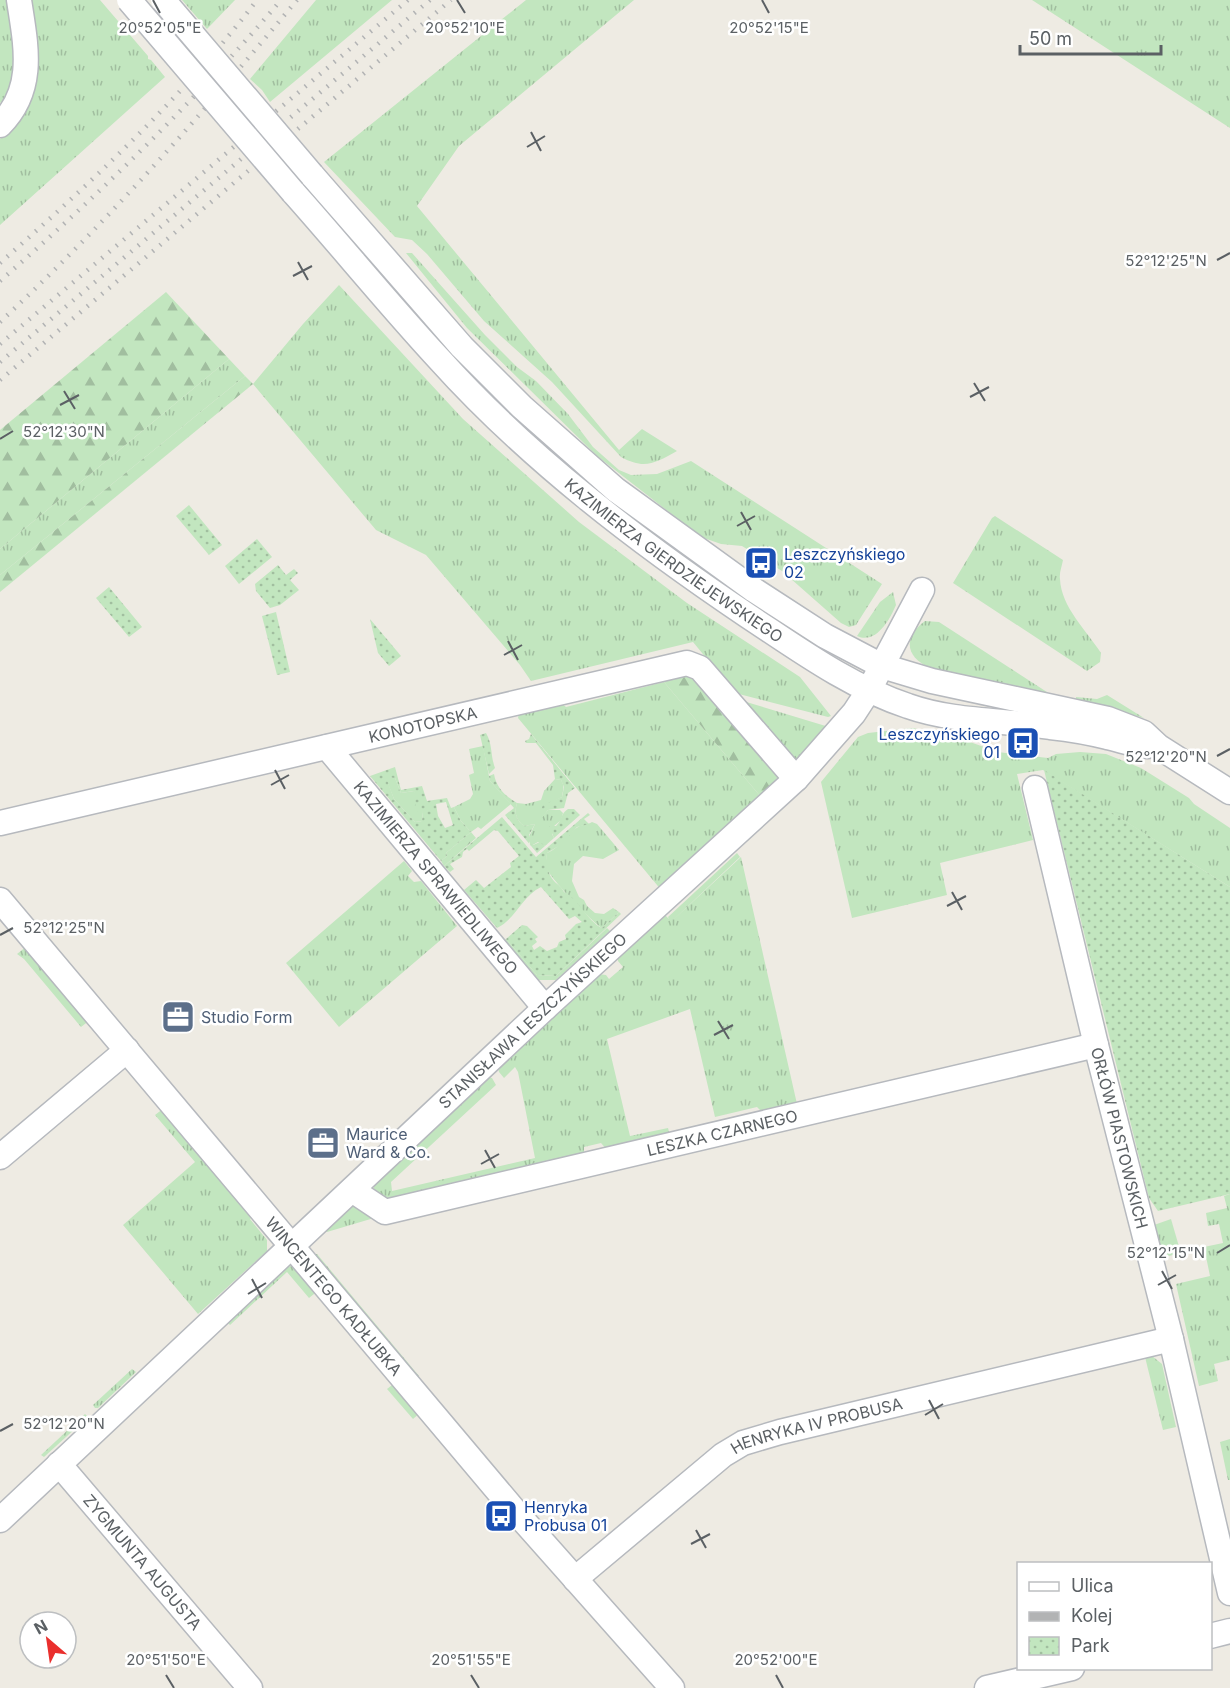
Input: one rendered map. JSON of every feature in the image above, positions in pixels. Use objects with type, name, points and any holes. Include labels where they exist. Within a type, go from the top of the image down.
[{"type":"street","points":[[0,125],[18,101],[25,84],[25,41],[19,0]]},
{"type":"street","name":"KAZIMIERZA GIERDZIEJEWSKIEGO","points":[[129,0],[439,360],[502,423],[598,507],[707,588],[820,663],[869,690],[910,707],[938,715],[1050,727],[1104,736],[1138,746],[1159,747]]},
{"type":"street","name":"KAZIMIERZA GIERDZIEJEWSKIEGO","points":[[163,0],[462,347],[513,398],[615,490],[754,590],[844,647],[882,666],[938,683],[996,693],[1108,718],[1144,733],[1159,747],[1230,792]]},
{"type":"street","name":"STANISŁAWA LESZCZYŃSKIEGO","points":[[0,1520],[545,1008],[796,779],[848,721],[869,690],[922,590]]},
{"type":"street","name":"KONOTOPSKA","points":[[0,823],[687,663],[700,668],[796,779]]},
{"type":"street","name":"KAZIMIERZA SPRAWIEDLIWEGO","points":[[327,747],[545,1008]]},
{"type":"street","name":"ORŁÓW PIASTOWSKICH","points":[[1035,788],[1096,1045],[1171,1339],[1230,1593]]},
{"type":"street","name":"WINCENTEGO KADŁUBKA","points":[[0,900],[575,1580],[672,1688]]},
{"type":"street","name":"LESZKA CZARNEGO","points":[[352,1190],[385,1212],[1096,1045]]},
{"type":"street","points":[[0,1157],[127,1050]]},
{"type":"street","name":"HENRYKA IV PROBUSA","points":[[575,1580],[723,1455],[743,1443],[780,1432],[1171,1339]]},
{"type":"street","name":"ZYGMUNTA AUGUSTA","points":[[59,1464],[250,1688]]},
{"type":"street","points":[[1212,1636],[1230,1631]]},
{"type":"street","points":[[987,1688],[1064,1670]]},
{"type":"green space","points":[[0,0],[9,0],[18,68],[10,95],[0,103]]},
{"type":"green space","points":[[28,0],[100,0],[165,77],[0,225],[0,139],[8,133]]},
{"type":"green space","points":[[182,0],[235,0],[207,29]]},
{"type":"green space","points":[[316,0],[392,0],[270,102],[262,90],[250,79]]},
{"type":"green space","points":[[526,0],[634,0],[459,146],[417,206],[619,450],[642,429],[677,451],[650,463],[637,463],[621,457],[552,382],[484,321],[427,254],[412,240],[395,237],[324,162]]},
{"type":"green space","points":[[1032,0],[1230,0],[1230,128]]},
{"type":"green space","points":[[406,253],[412,253],[485,335],[517,367],[536,381],[568,414],[593,447],[619,470],[631,475],[657,474],[691,461],[882,584],[856,625],[849,627],[841,623],[782,571],[742,546],[721,544],[701,537],[597,456],[467,328]]},
{"type":"green space","points":[[339,285],[463,419],[579,522],[687,603],[800,677],[831,716],[735,693],[693,642],[531,681],[426,555],[376,530],[253,384]]},
{"type":"green space","points":[[166,292],[229,359],[0,549],[0,430]]},
{"type":"green space","points":[[229,359],[245,376],[0,575],[0,549]]},
{"type":"green space","points":[[245,376],[253,384],[0,592],[0,575]]},
{"type":"green space","points":[[189,505],[222,545],[209,555],[176,516]]},
{"type":"green space","points":[[995,516],[1063,560],[1060,577],[1065,599],[1101,653],[1100,662],[1087,671],[953,583]]},
{"type":"green space","points":[[257,539],[272,557],[239,584],[225,566]]},
{"type":"green space","points":[[278,565],[286,575],[294,569],[298,573],[290,580],[299,590],[280,605],[270,608],[256,591],[255,584]]},
{"type":"green space","points":[[109,587],[142,627],[129,637],[96,598]]},
{"type":"green space","points":[[893,592],[896,605],[881,629],[870,637],[857,636],[880,602]]},
{"type":"green space","points":[[276,612],[290,672],[277,675],[262,616]]},
{"type":"green space","points":[[370,619],[401,656],[389,666],[378,653]]},
{"type":"green space","points":[[925,621],[939,622],[1050,694],[930,668],[916,658],[910,646],[913,634]]},
{"type":"green space","points":[[680,676],[692,677],[778,777],[761,797],[664,682]]},
{"type":"green space","points":[[664,682],[761,797],[662,891],[518,718],[520,708],[556,699],[566,707]]},
{"type":"green space","points":[[1107,695],[1144,718],[1076,700],[1076,697],[1097,699]]},
{"type":"green space","points":[[733,698],[829,727],[795,767]]},
{"type":"green space","points":[[913,728],[970,742],[998,752],[1048,758],[1056,754],[1080,752],[1106,754],[1141,768],[1189,798],[1194,804],[1230,828],[1230,887],[1043,770],[1017,774],[1033,840],[940,863],[947,895],[852,918],[821,782],[858,737],[868,733]]},
{"type":"green space","points":[[486,733],[495,768],[489,774],[480,735]]},
{"type":"green space","points":[[531,734],[575,788],[568,793],[564,808],[548,810],[542,818],[543,805],[562,797],[564,787],[561,780],[555,779],[553,765],[536,743],[526,743],[525,741]]},
{"type":"green space","points":[[483,746],[490,781],[511,804],[481,829],[478,827],[471,832],[461,821],[454,807],[470,799],[473,794],[469,775],[474,773],[469,749]]},
{"type":"green space","points":[[395,767],[401,790],[422,786],[427,801],[447,798],[451,808],[454,807],[461,821],[471,832],[446,853],[447,856],[441,861],[370,776]],"holes":[[[386,777],[395,778],[401,793],[414,791],[416,811],[423,812],[422,821],[415,822],[394,799]],[[446,802],[453,825],[445,828],[438,816],[436,804]]]},
{"type":"green space","points":[[1044,770],[1230,887],[1230,1194],[1158,1211],[1149,1198]]},
{"type":"green space","points":[[494,774],[502,791],[517,803],[517,819],[524,826],[535,824],[529,835],[529,844],[505,815],[514,808],[490,781],[489,776]]},
{"type":"green space","points":[[385,776],[395,778],[401,793],[414,791],[423,812],[422,821],[415,822],[394,799]]},
{"type":"green space","points":[[555,779],[562,782],[562,797],[543,807],[542,817],[548,810],[560,810],[563,813],[561,820],[553,827],[554,838],[545,846],[538,842],[531,846],[528,839],[535,824],[524,826],[517,819],[517,803],[526,804],[541,800],[544,791]]},
{"type":"green space","points":[[568,809],[574,809],[580,815],[554,838],[549,826],[556,826]]},
{"type":"green space","points":[[588,813],[590,815],[584,819],[589,824],[577,827],[562,844],[547,853],[548,871],[564,892],[602,928],[619,912],[621,914],[556,976],[537,975],[506,939],[522,925],[527,926],[538,937],[535,939],[537,942],[532,946],[534,950],[540,946],[547,951],[557,947],[559,942],[566,939],[565,935],[576,924],[582,922],[575,916],[569,919],[541,887],[529,896],[504,924],[497,928],[464,890],[476,880],[484,888],[511,867],[510,863],[519,856],[498,831],[494,830],[469,851],[467,849],[463,852],[462,857],[450,864],[454,869],[450,872],[444,866],[502,817],[536,857]]},
{"type":"green space","points":[[592,822],[597,824],[619,850],[603,859],[583,856],[574,864],[572,881],[579,897],[595,913],[604,914],[613,908],[619,912],[602,928],[562,889],[546,865],[547,853],[556,848],[574,830]]},
{"type":"green space","points":[[471,832],[476,838],[444,866],[441,861],[447,856],[446,853]]},
{"type":"green space","points":[[540,842],[545,846],[537,853],[530,844]]},
{"type":"green space","points":[[737,853],[740,857],[671,922],[741,857],[797,1104],[765,1115],[757,1107],[715,1117],[690,1009],[607,1039],[630,1136],[668,1128],[670,1136],[608,1151],[601,1143],[584,1147],[584,1156],[387,1203],[374,1193],[374,1183],[486,1077],[492,1078],[496,1085],[391,1182],[392,1191],[535,1158],[518,1072],[515,1067],[504,1078],[498,1066],[598,974],[606,975],[609,979],[623,967],[618,961],[618,955],[664,914],[669,919],[668,917]]},
{"type":"green space","points":[[404,861],[412,871],[408,876],[414,882],[421,881],[457,926],[339,1027],[286,963]]},
{"type":"green space","points":[[607,928],[610,931],[556,980],[537,980],[504,941],[506,939],[537,975],[556,976]]},
{"type":"green space","points":[[27,946],[90,1020],[81,1027],[24,959],[17,954]]},
{"type":"green space","points":[[164,1108],[254,1215],[250,1219],[267,1240],[267,1251],[198,1314],[123,1225],[195,1162],[155,1115]]},
{"type":"green space","points":[[1230,1194],[1230,1360],[1214,1364],[1218,1381],[1199,1386],[1176,1284],[1210,1276],[1204,1247],[1223,1243],[1219,1224],[1208,1226],[1206,1213],[1227,1208],[1224,1196]]},
{"type":"green space","points":[[356,1207],[374,1218],[327,1232],[322,1229],[347,1208]]},
{"type":"green space","points":[[1171,1219],[1180,1250],[1169,1256],[1161,1252],[1154,1225]]},
{"type":"green space","points":[[317,1254],[419,1376],[416,1378],[312,1255]]},
{"type":"green space","points":[[287,1267],[297,1267],[319,1290],[309,1298],[287,1272],[230,1325],[226,1321]]},
{"type":"green space","points":[[1152,1356],[1162,1364],[1176,1427],[1163,1430],[1145,1357]]},
{"type":"green space","points":[[132,1369],[136,1372],[98,1408],[95,1408],[93,1405]]},
{"type":"green space","points":[[396,1382],[421,1412],[413,1419],[387,1389]]},
{"type":"green space","points":[[85,1414],[88,1417],[44,1457],[41,1455]]},
{"type":"green space","points":[[1230,1439],[1230,1480],[1228,1480],[1220,1442]]},
{"type":"railway","points":[[0,263],[135,138],[199,71],[257,0]]},
{"type":"railway","points":[[0,281],[146,146],[281,0]]},
{"type":"railway","points":[[0,322],[79,245],[154,166],[297,0]]},
{"type":"railway","points":[[0,344],[408,0]]},
{"type":"railway","points":[[0,362],[430,0]]},
{"type":"railway","points":[[0,380],[451,0]]},
{"type":"place","name":"Leszczyńskiego 02","points":[[761,563]]},
{"type":"place","name":"Leszczyńskiego 01","points":[[1023,743]]},
{"type":"place","name":"Studio Form","points":[[178,1017]]},
{"type":"place","name":"Maurice Ward & Co.","points":[[323,1143]]},
{"type":"place","name":"Henryka Probusa 01","points":[[501,1516]]}]
